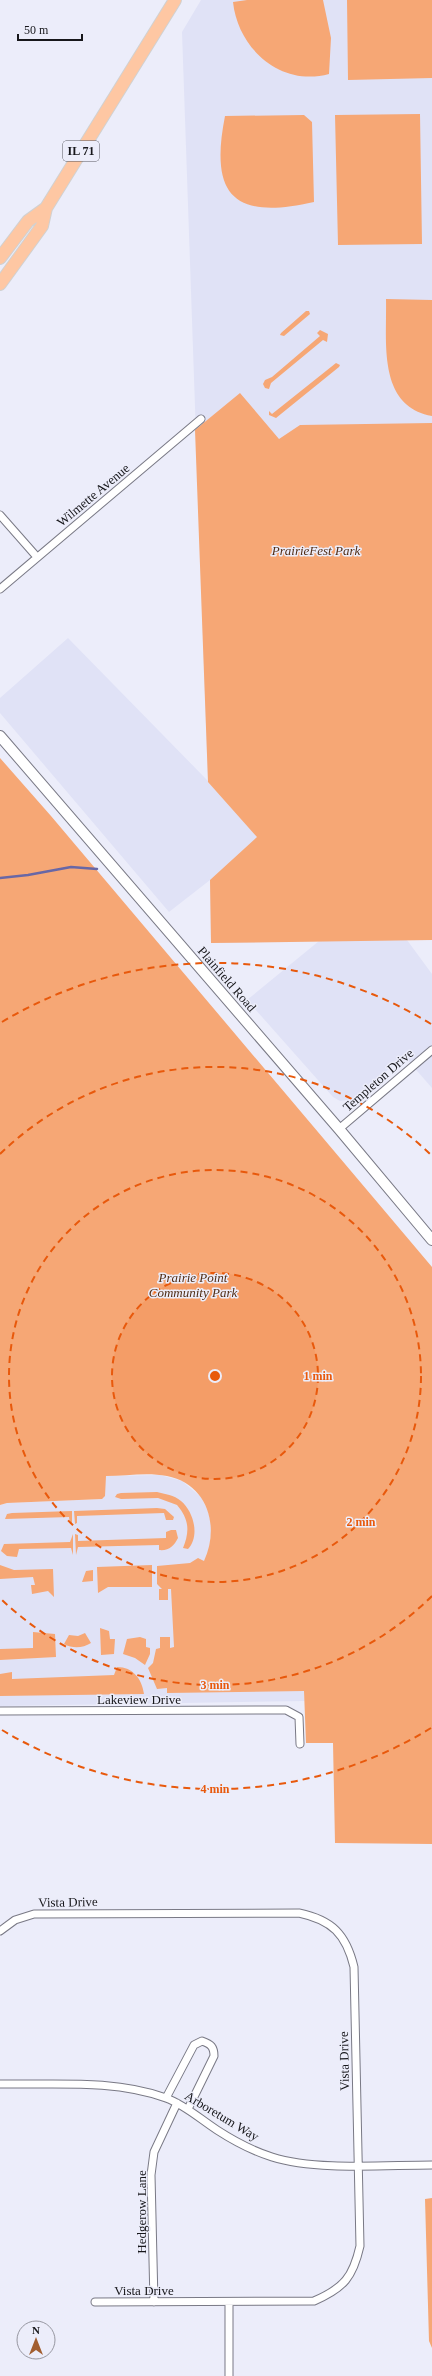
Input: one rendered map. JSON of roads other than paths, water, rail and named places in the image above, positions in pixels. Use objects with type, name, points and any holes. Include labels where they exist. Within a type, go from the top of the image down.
[{"type":"main road","name":"IL 71","points":[[0,284],[42,226],[46,208],[175,0]]},
{"type":"main road","name":"IL 71","points":[[0,258],[28,221],[46,208]]},
{"type":"main road","name":"Plainfield Road","points":[[0,736],[339,1129],[432,1240]]},
{"type":"street","name":"Wilmette Avenue","points":[[0,589],[201,419]]},
{"type":"street","points":[[0,515],[37,557]]},
{"type":"street","name":"Templeton Drive","points":[[339,1129],[432,1050]]},
{"type":"street","name":"Lakeview Drive","points":[[0,1711],[286,1710],[299,1717],[300,1744]]},
{"type":"street","name":"Vista Drive","points":[[0,1931],[15,1920],[34,1914],[298,1913],[314,1916],[328,1924],[341,1934],[350,1948],[354,1967],[357,2165],[360,2246],[356,2264],[347,2280],[334,2293],[314,2301],[228,2303],[95,2302]]},
{"type":"street","points":[[166,2098],[194,2045],[202,2041],[210,2043],[214,2049],[214,2056],[188,2109]]},
{"type":"street","name":"Arboretum Way","points":[[0,2084],[121,2087],[166,2098],[188,2109],[236,2141],[272,2157],[304,2163],[432,2165]]},
{"type":"street","name":"Hedgerow Lane","points":[[154,2302],[151,2175],[154,2152],[177,2103]]},
{"type":"street","points":[[228,2303],[229,2376]]},
{"type":"waterway","points":[[0,878],[28,875],[71,867],[97,869]]},
{"type":"park label","name":"PrairieFest Park","points":[[316,550]]},
{"type":"park label","name":"Prairie Point Community Park","points":[[193,1284]]}]
